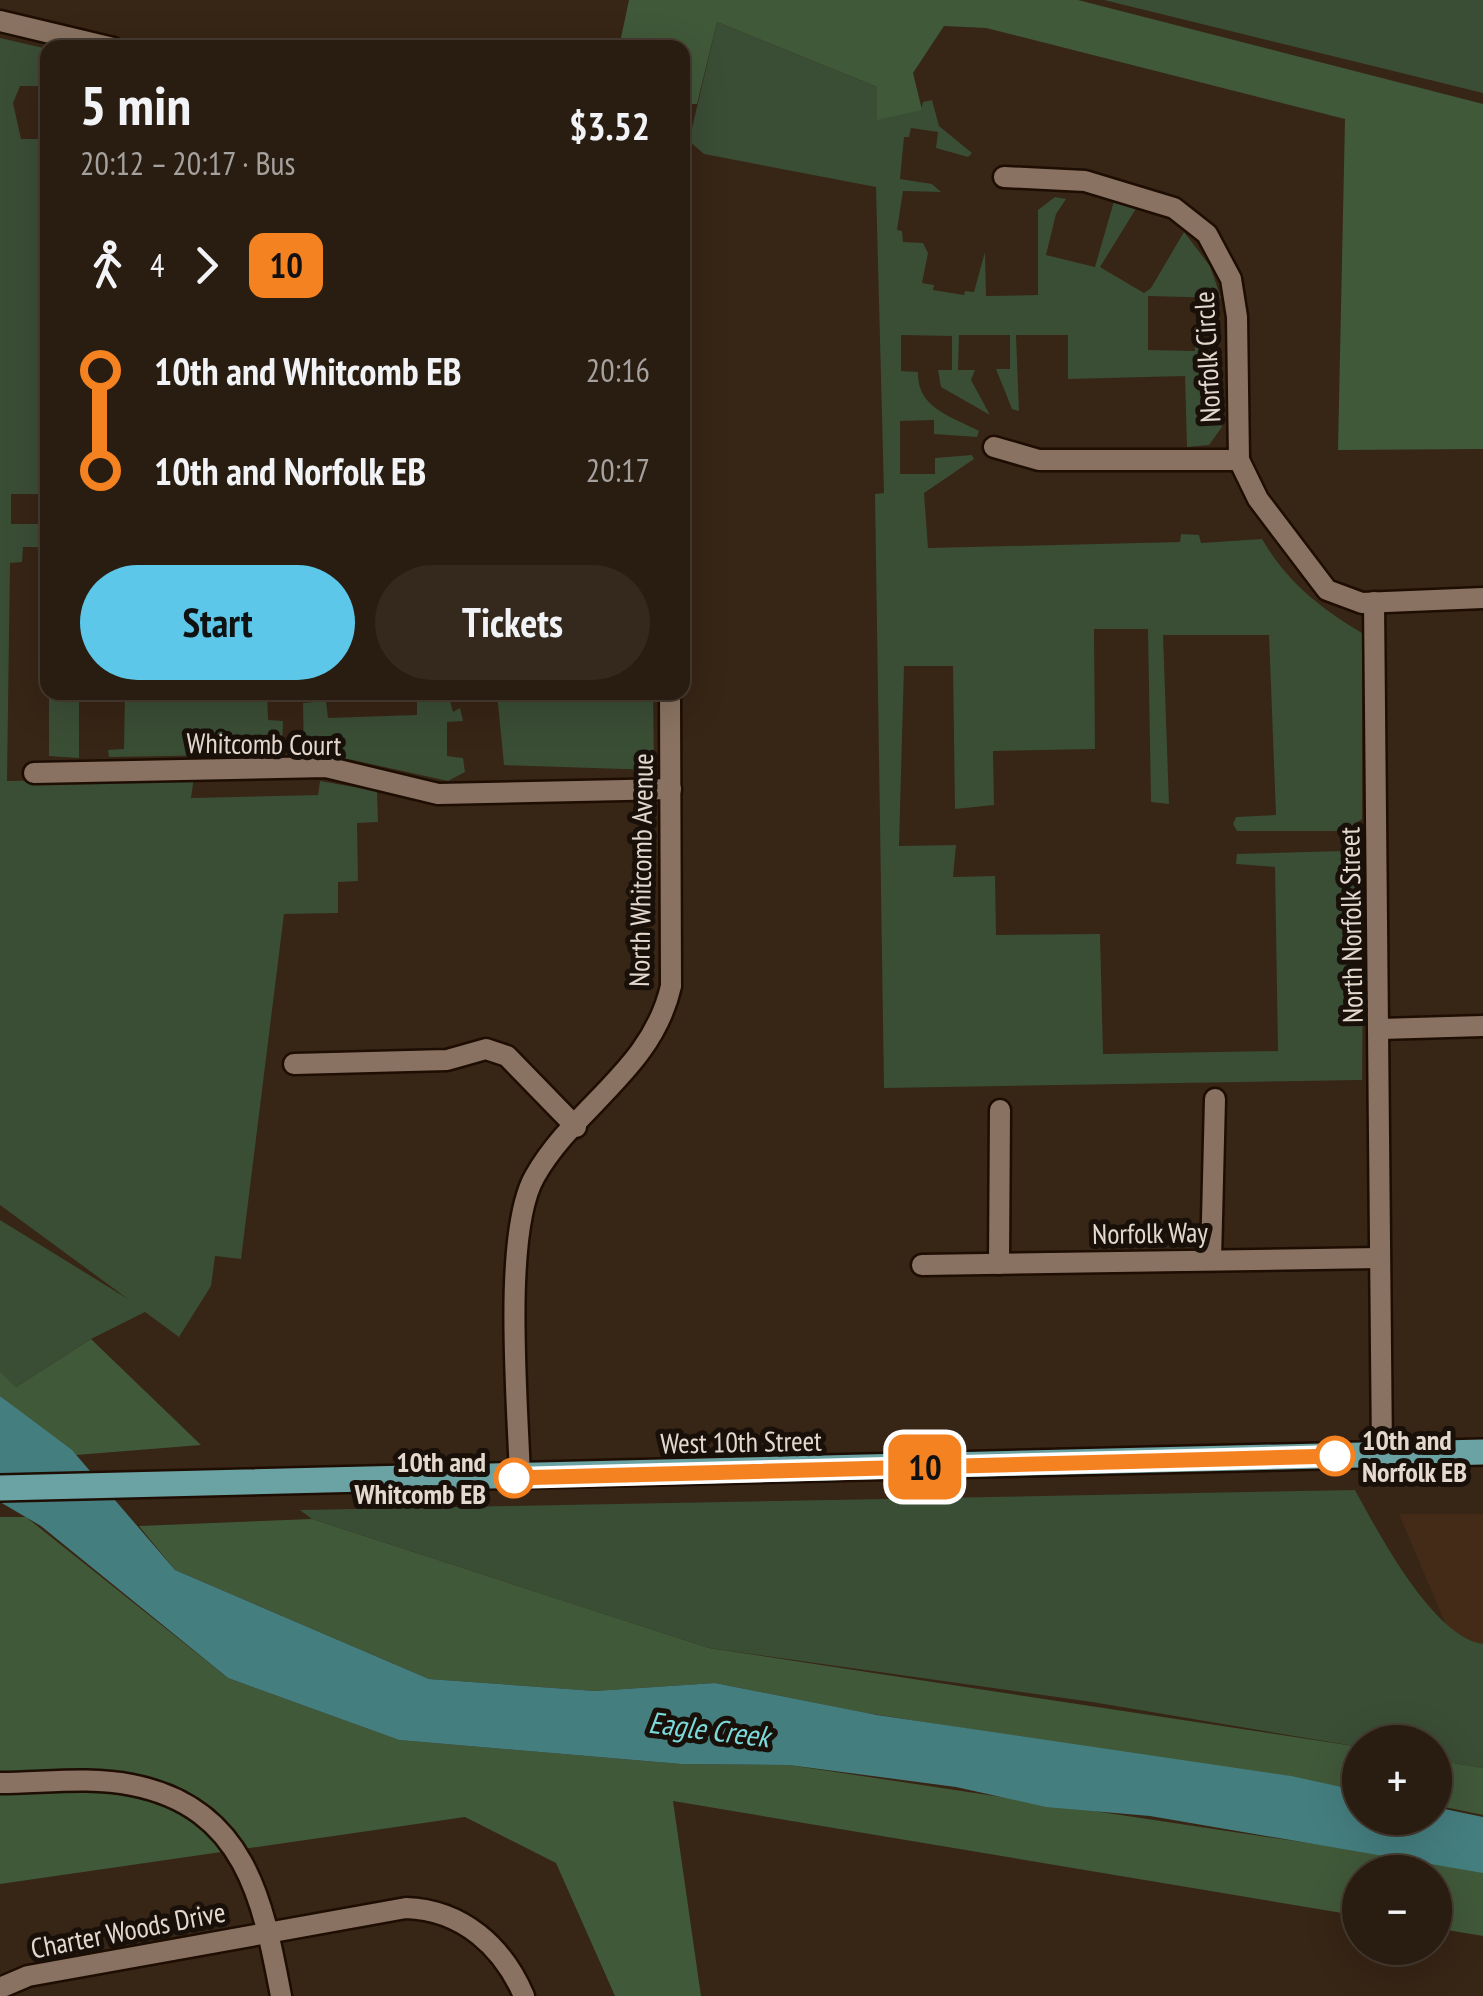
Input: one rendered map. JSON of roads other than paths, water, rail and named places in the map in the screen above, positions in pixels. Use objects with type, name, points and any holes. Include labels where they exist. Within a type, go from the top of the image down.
[{"type":"main road","name":"West 10th Street","points":[[0,1488],[1483,1452]]},
{"type":"street","points":[[0,21],[80,40]]},
{"type":"street","name":"Norfolk Circle","points":[[1004,177],[1086,181],[1174,208],[1208,234],[1231,279],[1237,317],[1239,460]]},
{"type":"street","points":[[994,447],[1040,460],[1239,460],[1258,500],[1318,582],[1343,599],[1374,602],[1483,598]]},
{"type":"street","name":"North Norfolk Street","points":[[1374,602],[1382,1455]]},
{"type":"street","name":"North Whitcomb Avenue","points":[[520,1478],[518,1224],[536,1173],[644,1050],[669,995],[674,952],[670,700]]},
{"type":"street","name":"Whitcomb Court","points":[[34,773],[326,767],[438,794],[671,789]]},
{"type":"street","points":[[1380,1029],[1483,1026]]},
{"type":"street","points":[[294,1064],[446,1060],[496,1051],[507,1056],[576,1127]]},
{"type":"street","points":[[1211,1259],[1215,1099]]},
{"type":"street","points":[[999,1264],[1000,1110]]},
{"type":"street","name":"Norfolk Way","points":[[922,1265],[1379,1258]]},
{"type":"street","points":[[0,1782],[126,1784],[182,1803],[210,1822],[238,1853],[260,1897],[281,1996]]},
{"type":"street","name":"Charter Woods Drive","points":[[0,1988],[28,1976],[398,1908],[423,1909],[455,1919],[490,1943],[506,1961],[524,1996]]},
{"type":"water","name":"Eagle Creek","points":[[0,1396],[72,1450],[175,1570],[429,1679],[595,1691],[715,1683],[877,1715],[1291,1776],[1342,1787],[1342,1835],[1452,1835],[1452,1811],[1483,1817],[1483,1873],[1452,1868],[1452,1855],[1378,1855],[1150,1816],[1046,1807],[956,1787],[789,1765],[681,1764],[399,1740],[228,1678],[41,1526],[0,1502]]},
{"type":"place","name":"10th and Norfolk EB","points":[[1335,1456]]},
{"type":"place","name":"10th and Whitcomb EB","points":[[514,1478]]}]
